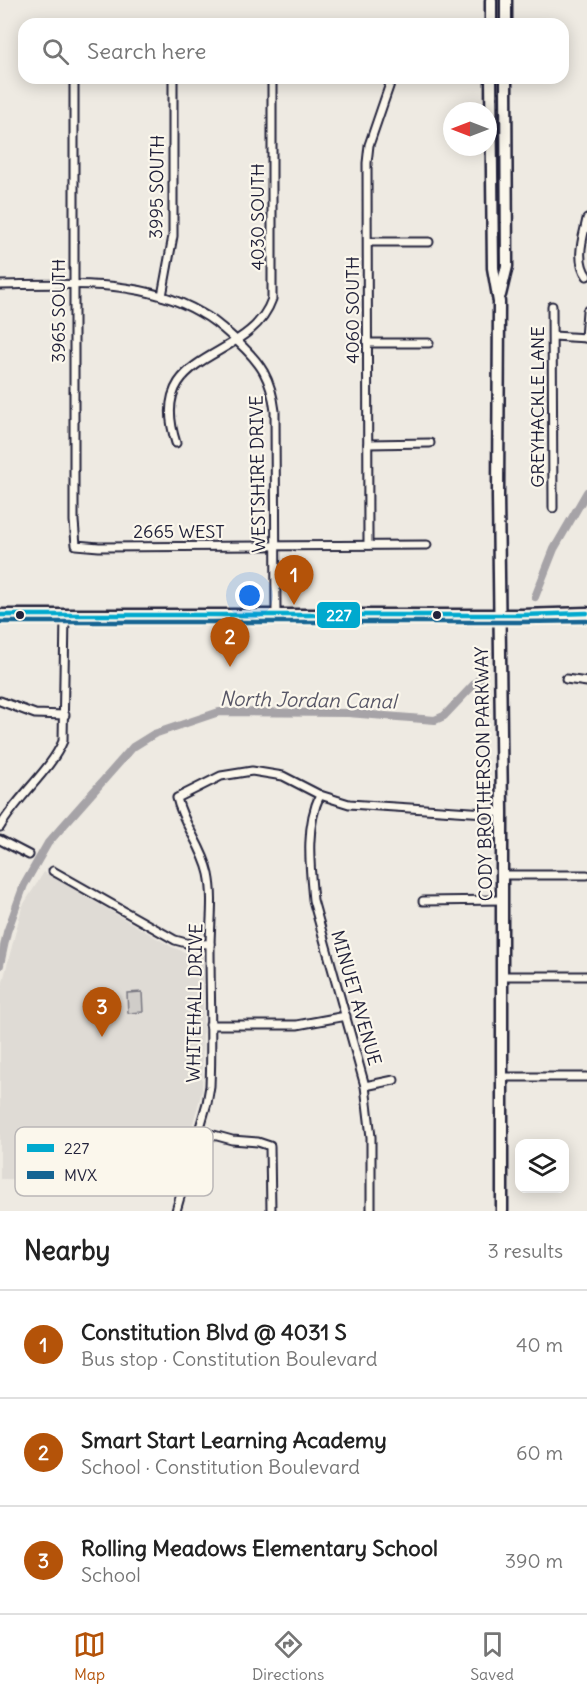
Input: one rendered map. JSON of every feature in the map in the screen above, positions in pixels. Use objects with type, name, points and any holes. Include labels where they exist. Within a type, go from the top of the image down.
[{"type":"main road","points":[[490,0],[491,18]]},
{"type":"main road","points":[[506,0],[506,18]]},
{"type":"main road","name":"CODY BROTHERSON PARKWAY","points":[[491,84],[493,268],[499,302],[502,1211]]},
{"type":"main road","name":"CODY BROTHERSON PARKWAY","points":[[499,302],[507,266],[506,84]]},
{"type":"main road","points":[[0,615],[587,613]]},
{"type":"street","name":"3965 SOUTH","points":[[74,84],[76,544]]},
{"type":"street","name":"3995 SOUTH","points":[[162,296],[173,236],[173,84]]},
{"type":"street","name":"4030 SOUTH","points":[[176,443],[171,428],[170,408],[171,394],[177,382],[184,374],[261,321],[272,299],[272,84]]},
{"type":"street","name":"4060 SOUTH","points":[[368,545],[367,163],[369,145],[390,84]]},
{"type":"street","points":[[587,219],[580,255],[587,276]]},
{"type":"street","points":[[368,242],[429,242]]},
{"type":"street","name":"WESTSHIRE DRIVE","points":[[0,285],[74,284],[116,287],[162,296],[202,313],[235,340],[262,367],[271,386],[273,398],[276,615]]},
{"type":"street","name":"GREYHACKLE LANE","points":[[552,306],[553,508]]},
{"type":"street","points":[[553,336],[586,338],[587,311]]},
{"type":"street","points":[[368,343],[429,343]]},
{"type":"street","points":[[368,444],[430,443]]},
{"type":"street","name":"2665 WEST","points":[[76,544],[99,547],[427,545]]},
{"type":"street","points":[[0,827],[16,802],[59,750],[64,736],[64,615]]},
{"type":"street","points":[[566,679],[587,682]]},
{"type":"street","points":[[0,702],[35,714],[65,715]]},
{"type":"street","name":"WHITEHALL DRIVE","points":[[200,1127],[210,1086],[211,897],[208,871],[200,847],[180,813],[177,798],[221,776],[252,771],[283,776],[320,795]]},
{"type":"street","points":[[320,795],[359,805],[502,812]]},
{"type":"street","name":"MINUET AVENUE","points":[[320,795],[311,821],[312,890],[365,1086],[371,1137],[371,1211]]},
{"type":"street","points":[[0,840],[29,855]]},
{"type":"street","points":[[53,871],[175,940],[210,944]]},
{"type":"street","points":[[502,875],[587,875]]},
{"type":"street","points":[[423,901],[502,900]]},
{"type":"street","points":[[502,976],[587,976]]},
{"type":"street","points":[[210,1025],[297,1025],[346,1016]]},
{"type":"street","points":[[502,1077],[587,1077]]},
{"type":"street","points":[[365,1086],[394,1080]]},
{"type":"street","points":[[213,1135],[270,1146],[271,1211]]},
{"type":"street","name":"WHITEHALL DRIVE","points":[[176,1211],[180,1196]]},
{"type":"shaded area","points":[[44,872],[172,947],[185,952],[204,953],[202,1091],[192,1127],[15,1127],[15,1179],[0,1179],[0,993],[22,907]]},
{"type":"shaded area","points":[[142,992],[143,1012],[128,1013],[127,993]]},
{"type":"waterway","name":"North Jordan Canal","points":[[535,597],[554,549],[587,492]]},
{"type":"waterway","name":"North Jordan Canal","points":[[0,965],[7,932],[24,885],[48,843],[133,747],[154,734],[219,712],[348,713],[435,720],[444,716],[480,678]]},
{"type":"transit line","name":"227","points":[[0,615],[587,613]]},
{"type":"transit line","name":"MVX","points":[[0,622],[587,621]]},
{"type":"place","name":"Constitution Blvd @ 4031 S","points":[[294,605]]},
{"type":"place","name":"Smart Start Learning Academy","points":[[230,667]]},
{"type":"place","name":"Rolling Meadows Elementary School","points":[[102,1037]]}]
